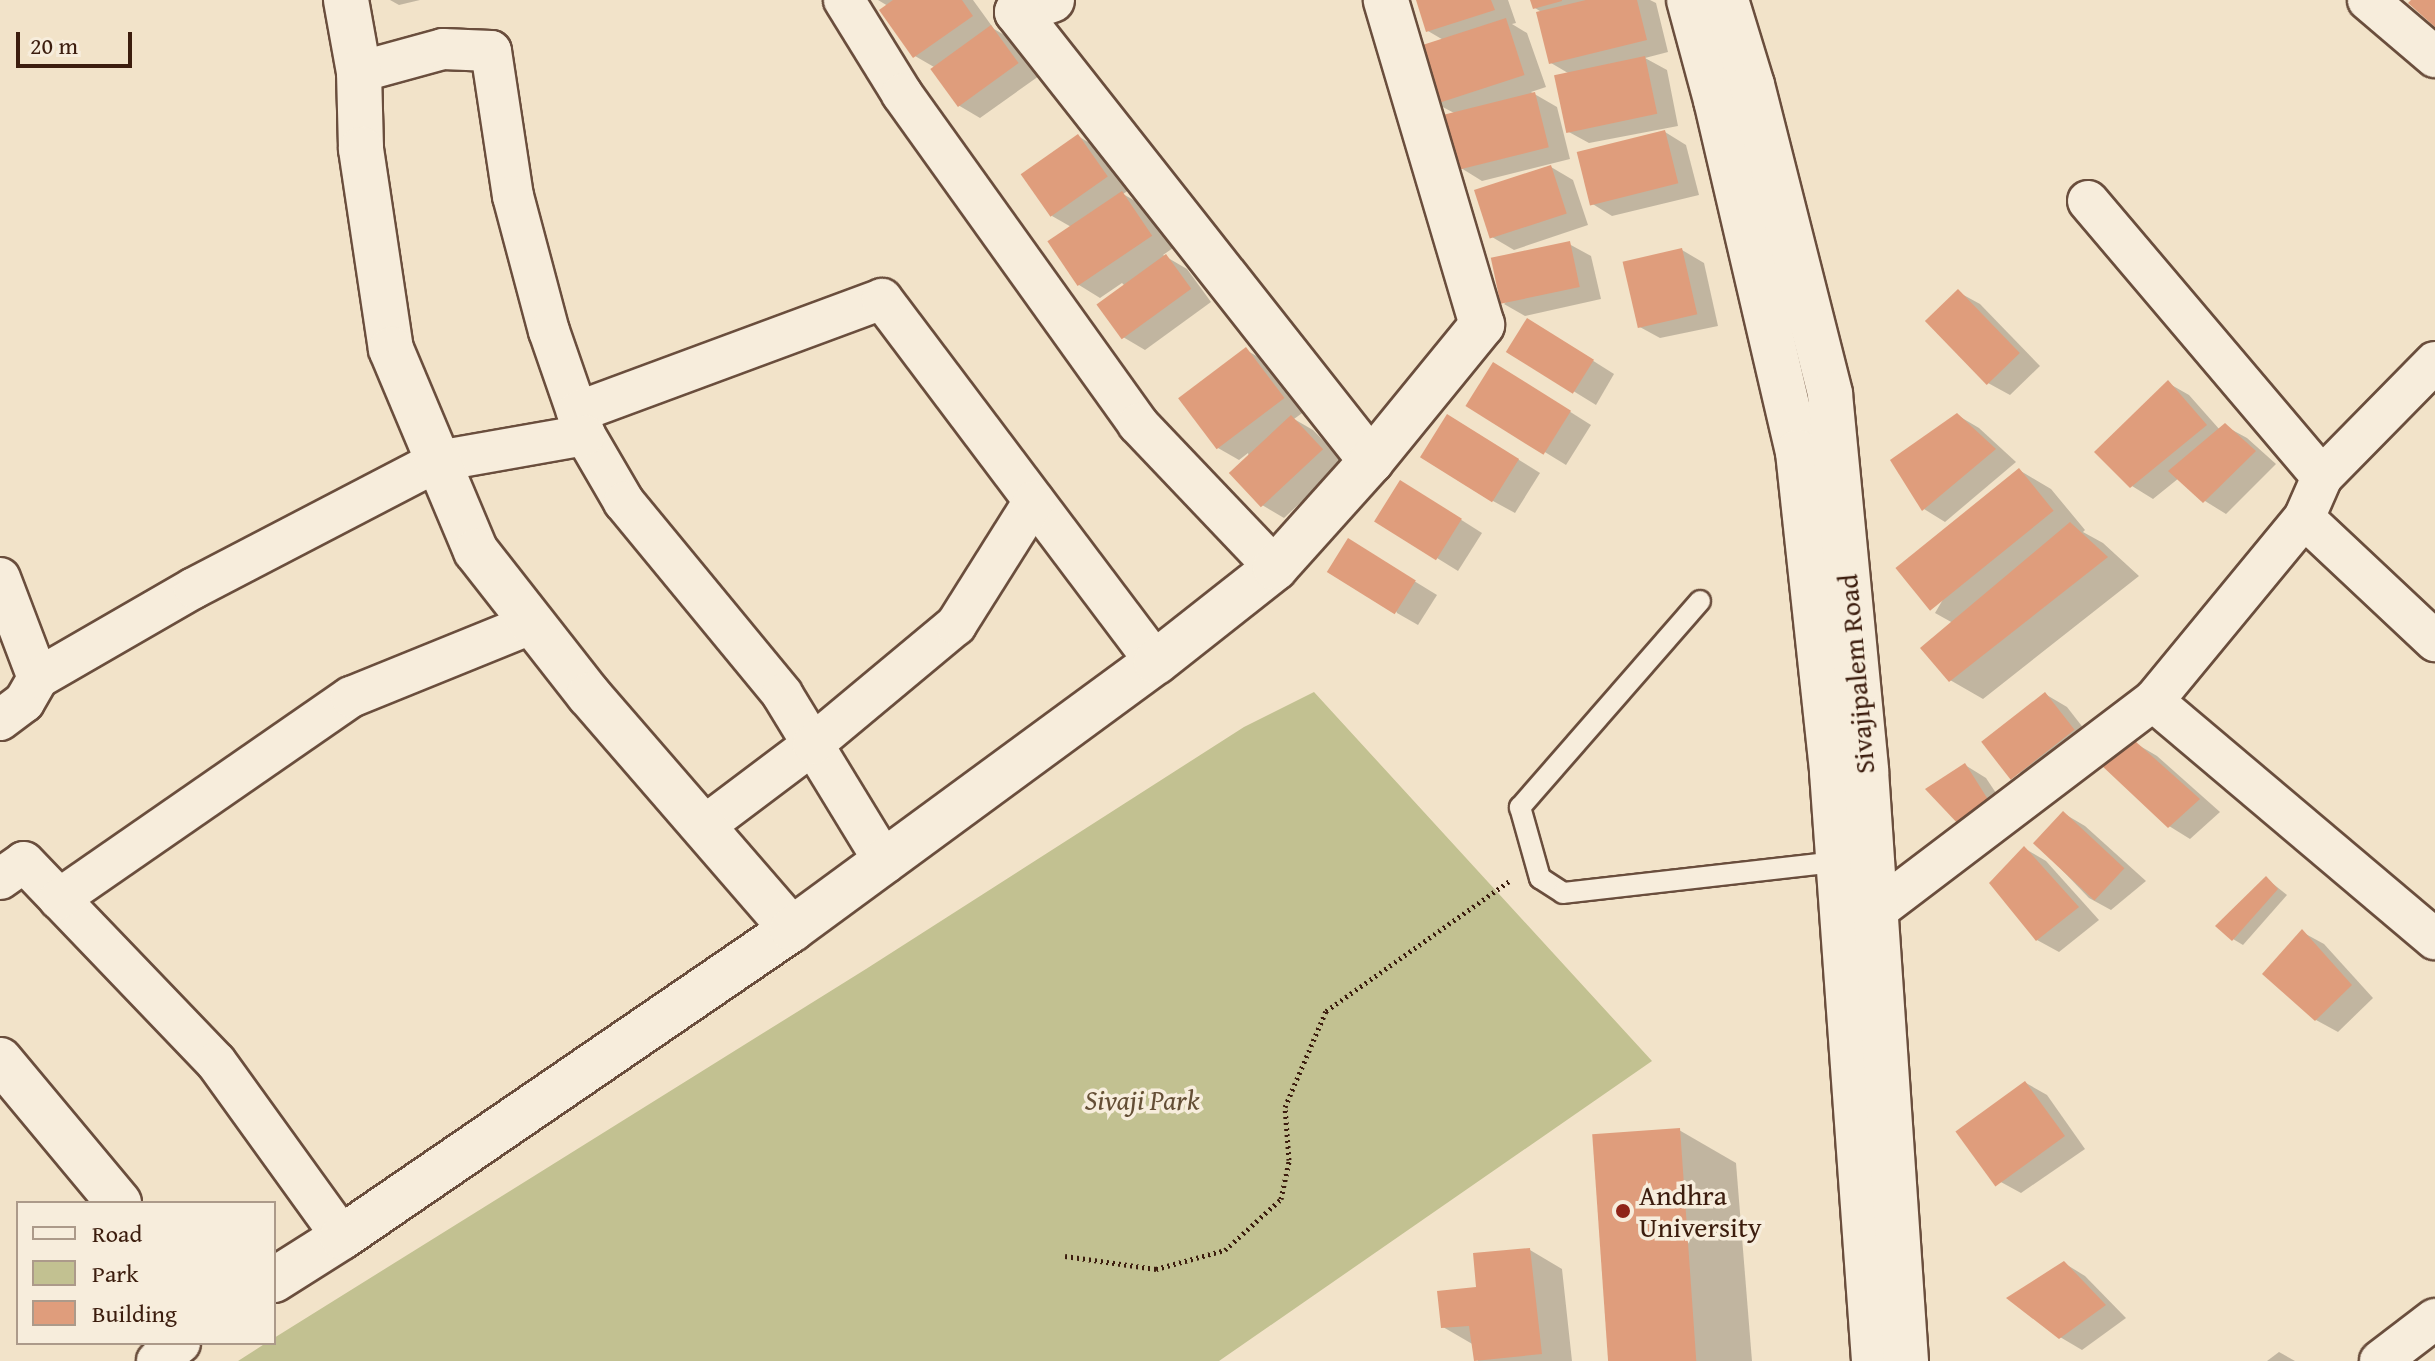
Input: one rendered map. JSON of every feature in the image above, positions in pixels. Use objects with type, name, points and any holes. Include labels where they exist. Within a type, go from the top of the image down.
[{"type":"street","points":[[346,0],[359,72],[361,149],[391,349],[476,551],[589,695],[792,929]]},
{"type":"street","points":[[844,0],[902,94],[1138,424],[1275,568]]},
{"type":"street","points":[[276,1279],[342,1237],[792,929],[1156,662],[1275,568],[1371,461],[1482,325],[1386,0]]},
{"type":"street","name":"Sivajipalem Road","points":[[1689,0],[1798,452],[1855,861]]},
{"type":"street","name":"Sivajipalem Road","points":[[1726,0],[1830,394],[1859,914],[1906,1361]]},
{"type":"street","points":[[2368,0],[2435,57]]},
{"type":"street","points":[[1026,4],[1371,461]]},
{"type":"street","points":[[359,72],[443,49],[491,51],[513,196],[549,331],[581,424],[624,502],[782,694],[885,863]]},
{"type":"street","points":[[2088,201],[2322,477]]},
{"type":"street","points":[[0,720],[24,702],[38,678],[194,588],[438,461],[581,424],[882,299],[1156,662]]},
{"type":"street","points":[[1859,914],[2153,701],[2304,518],[2322,477],[2435,362]]},
{"type":"street","points":[[703,827],[813,744],[956,625],[1034,501]]},
{"type":"street","points":[[2304,518],[2435,641]]},
{"type":"street","points":[[0,578],[38,678]]},
{"type":"street","points":[[59,899],[351,697],[533,623]]},
{"type":"street","points":[[2153,701],[2435,939]]},
{"type":"street","points":[[0,879],[24,862],[216,1062],[342,1237]]},
{"type":"street","name":"Sivajipalem Road","points":[[1859,914],[1874,1361]]},
{"type":"street","points":[[5,1074],[117,1201]]},
{"type":"street","points":[[2380,1361],[2435,1319]]},
{"type":"street","points":[[157,1361],[177,1345]]},
{"type":"lane","points":[[1700,601],[1520,807],[1540,878],[1563,893],[1855,861]]},
{"type":"path","points":[[1065,1256],[1156,1269],[1225,1250],[1281,1199],[1289,1160],[1285,1107],[1326,1011],[1535,864]]},
{"type":"green space","name":"Sivaji Park","points":[[1314,692],[1652,1061],[1219,1361],[238,1361],[263,1345],[276,1345],[276,1337],[866,969],[1244,727]]},
{"type":"building","points":[[893,0],[962,0],[973,16],[913,58],[879,10]]},
{"type":"building","points":[[1416,0],[1491,0],[1495,10],[1426,32]]},
{"type":"building","points":[[1530,0],[1562,0],[1562,1],[1533,9]]},
{"type":"building","points":[[1586,0],[1637,0],[1647,40],[1549,64],[1536,12]]},
{"type":"building","points":[[2411,0],[2435,0],[2435,27],[2408,3]]},
{"type":"building","points":[[1506,18],[1525,75],[1434,104],[1416,47]]},
{"type":"building","points":[[991,25],[1019,63],[958,107],[930,69]]},
{"type":"building","points":[[1645,56],[1657,114],[1566,133],[1554,75]]},
{"type":"building","points":[[1535,92],[1549,147],[1459,170],[1445,114]]},
{"type":"building","points":[[1665,130],[1678,183],[1590,205],[1577,152]]},
{"type":"building","points":[[1078,134],[1108,177],[1050,217],[1021,174]]},
{"type":"building","points":[[1551,165],[1567,214],[1490,239],[1474,190]]},
{"type":"building","points":[[1122,191],[1152,236],[1078,286],[1047,241]]},
{"type":"building","points":[[1570,241],[1580,287],[1501,304],[1491,258]]},
{"type":"building","points":[[1682,248],[1697,314],[1638,328],[1623,262]]},
{"type":"building","points":[[1166,254],[1191,289],[1122,339],[1096,305]]},
{"type":"building","points":[[1958,289],[2020,353],[1987,385],[1925,321]]},
{"type":"building","points":[[1527,318],[1594,360],[1573,394],[1506,352]]},
{"type":"building","points":[[1246,347],[1285,398],[1217,449],[1178,398]]},
{"type":"building","points":[[1493,362],[1571,411],[1543,455],[1465,406]]},
{"type":"building","points":[[2168,380],[2207,425],[2130,488],[2094,452]]},
{"type":"building","points":[[1957,413],[1996,449],[1922,511],[1890,460]]},
{"type":"building","points":[[1447,414],[1519,459],[1492,502],[1420,457]]},
{"type":"building","points":[[1291,415],[1323,449],[1261,507],[1229,473]]},
{"type":"building","points":[[2225,423],[2256,451],[2203,503],[2168,471]]},
{"type":"building","points":[[2019,468],[2054,511],[1930,611],[1895,568]]},
{"type":"building","points":[[1400,480],[1462,519],[1436,560],[1374,522]]},
{"type":"building","points":[[2070,522],[2108,557],[1949,682],[1920,648]]},
{"type":"building","points":[[1348,538],[1416,580],[1395,614],[1327,572]]},
{"type":"building","points":[[2045,692],[2075,730],[2011,780],[1981,742]]},
{"type":"building","points":[[2135,741],[2200,799],[2168,828],[2100,764]]},
{"type":"building","points":[[1965,763],[1989,801],[1961,827],[1925,789]]},
{"type":"building","points":[[2063,811],[2124,868],[2094,900],[2033,843]]},
{"type":"building","points":[[2024,846],[2079,907],[2036,941],[1989,883]]},
{"type":"building","points":[[2266,876],[2278,889],[2232,941],[2215,926]]},
{"type":"building","points":[[2302,929],[2352,985],[2315,1021],[2262,974]]},
{"type":"building","points":[[2025,1081],[2065,1136],[1995,1187],[1955,1132]]},
{"type":"building","points":[[1680,1128],[1696,1361],[1608,1361],[1592,1134]]},
{"type":"building","points":[[1530,1248],[1542,1354],[1474,1361],[1469,1326],[1441,1328],[1437,1291],[1476,1287],[1473,1253]]},
{"type":"building","points":[[2064,1261],[2106,1305],[2059,1339],[2006,1298]]},
{"type":"place","name":"Andhra University","points":[[1623,1211]]}]
